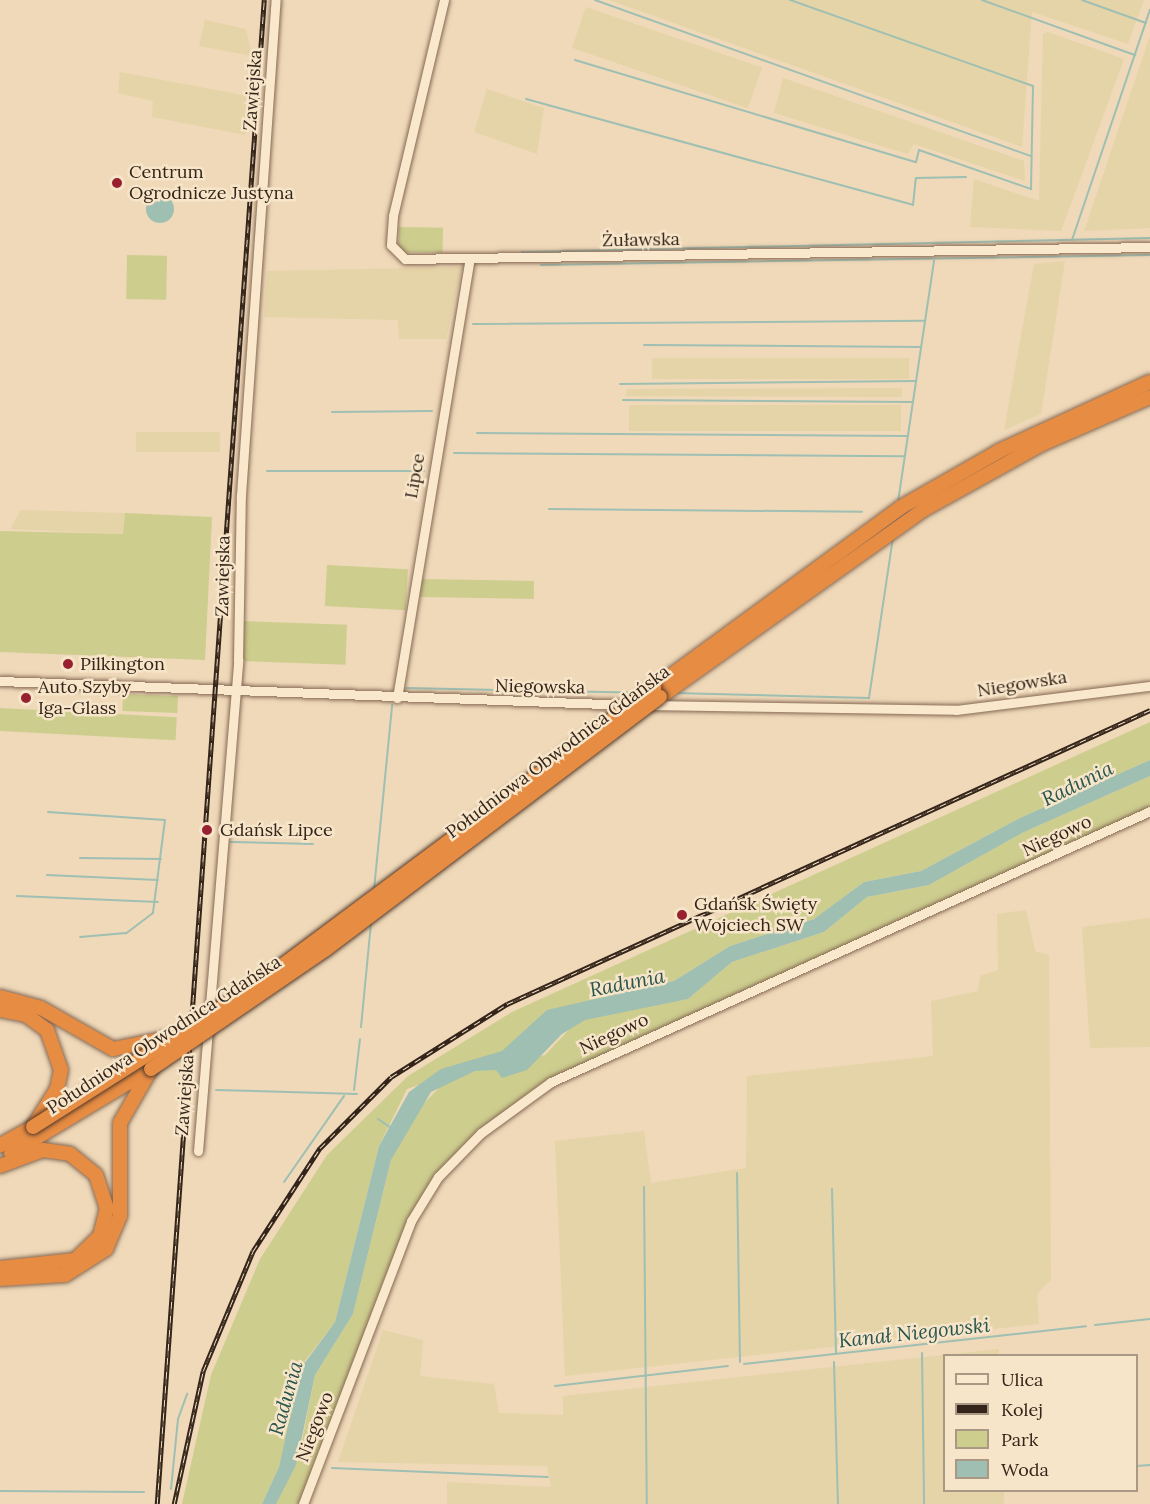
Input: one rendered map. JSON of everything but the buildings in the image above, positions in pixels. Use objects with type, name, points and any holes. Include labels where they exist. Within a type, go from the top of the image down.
[{"type":"highway","name":"Południowa Obwodnica Gdańska","points":[[0,1145],[33,1127],[200,1023],[365,905],[806,572],[926,492],[1060,420],[1150,382]]},
{"type":"highway","name":"Południowa Obwodnica Gdańska","points":[[0,1159],[151,1069],[325,950],[856,552],[1008,461],[1150,397]]},
{"type":"highway","points":[[0,997],[41,1008],[113,1048],[149,1045],[200,1023]]},
{"type":"highway","points":[[0,1010],[36,1020],[58,1049],[58,1085],[33,1127]]},
{"type":"highway","points":[[0,1279],[65,1275],[106,1249],[120,1216],[120,1123],[151,1069]]},
{"type":"highway","points":[[0,1166],[43,1150],[70,1154],[96,1175],[107,1208],[100,1236],[75,1260],[0,1268]]},
{"type":"street","name":"Zawiejska","points":[[198,1151],[234,690],[241,495],[276,0]]},
{"type":"street","name":"Żuławska","points":[[444,0],[395,203],[391,245],[405,259],[1150,247]]},
{"type":"street","name":"Lipce","points":[[397,698],[470,259]]},
{"type":"street","name":"Niegowska","points":[[0,681],[397,698],[956,710],[1150,686]]},
{"type":"street","name":"Niegowo","points":[[303,1504],[411,1221],[438,1177],[481,1133],[551,1082],[1150,811]]},
{"type":"shaded area","points":[[609,0],[1144,0],[1128,44],[1032,12],[1022,147]]},
{"type":"shaded area","points":[[586,7],[762,68],[748,108],[572,48]]},
{"type":"shaded area","points":[[205,20],[246,29],[252,56],[199,46]]},
{"type":"shaded area","points":[[1048,32],[1124,59],[1061,231],[970,227],[974,179],[1039,201],[1043,34]]},
{"type":"shaded area","points":[[1150,36],[1150,228],[1084,231]]},
{"type":"shaded area","points":[[120,72],[248,96],[245,135],[152,117],[153,101],[118,93]]},
{"type":"shaded area","points":[[783,78],[1024,161],[1025,181],[914,144],[908,154],[774,113]]},
{"type":"shaded area","points":[[487,89],[544,108],[537,154],[474,132]]},
{"type":"shaded area","points":[[1065,261],[1041,414],[1004,430],[1034,264]]},
{"type":"shaded area","points":[[462,267],[446,339],[399,339],[398,320],[264,317],[267,271]]},
{"type":"shaded area","points":[[652,358],[909,358],[909,379],[652,379]]},
{"type":"shaded area","points":[[902,388],[902,397],[626,396],[627,389]]},
{"type":"shaded area","points":[[629,405],[901,405],[901,431],[629,431]]},
{"type":"shaded area","points":[[136,432],[220,432],[220,452],[136,452]]},
{"type":"shaded area","points":[[21,510],[125,513],[123,534],[10,529]]},
{"type":"shaded area","points":[[1026,910],[1035,951],[1049,955],[1051,1280],[1037,1294],[1039,1324],[565,1376],[555,1141],[644,1131],[651,1183],[746,1168],[747,1076],[933,1056],[931,1001],[978,991],[980,976],[998,970],[997,914]]},
{"type":"shaded area","points":[[1150,918],[1150,1047],[1090,1048],[1082,927]]},
{"type":"shaded area","points":[[383,1330],[423,1340],[420,1376],[494,1384],[499,1413],[563,1415],[563,1396],[943,1355],[943,1492],[1004,1492],[1004,1504],[447,1504],[447,1482],[551,1487],[547,1466],[338,1462]]},
{"type":"shaded area","points":[[999,1349],[999,1354],[953,1354]]},
{"type":"green space","points":[[399,227],[443,228],[443,253],[399,252]]},
{"type":"green space","points":[[127,255],[167,256],[166,300],[126,299]]},
{"type":"green space","points":[[125,513],[212,517],[205,660],[0,652],[0,531],[123,534]]},
{"type":"green space","points":[[327,565],[408,569],[406,610],[325,606]]},
{"type":"green space","points":[[420,579],[534,581],[534,599],[420,597]]},
{"type":"green space","points":[[242,621],[347,625],[346,665],[241,661]]},
{"type":"green space","points":[[123,694],[178,696],[177,713],[122,711]]},
{"type":"green space","points":[[0,708],[177,717],[176,740],[0,731]]},
{"type":"green space","points":[[1150,722],[1150,760],[1020,818],[921,871],[864,882],[814,919],[730,946],[674,981],[571,1005],[535,1046],[407,1089],[379,1146],[335,1322],[305,1361],[279,1467],[262,1504],[182,1504],[211,1375],[260,1259],[327,1155],[408,1076],[512,1012]]},
{"type":"green space","points":[[1150,776],[1150,808],[549,1081],[510,1110],[425,1191],[301,1504],[276,1504],[299,1456],[315,1375],[353,1314],[399,1128],[451,1076],[545,1055],[578,1020],[688,999],[732,962],[824,932],[867,897],[929,885],[1024,832]]},
{"type":"water","points":[[160,195],[170,199],[174,209],[170,219],[160,223],[150,219],[146,209],[150,199]]},
{"type":"water","points":[[1150,760],[1150,776],[1024,832],[929,885],[867,897],[824,932],[732,962],[688,999],[585,1020],[562,1034],[527,1070],[502,1078],[496,1070],[475,1071],[431,1092],[391,1160],[353,1314],[315,1375],[296,1465],[276,1504],[262,1504],[279,1467],[301,1368],[335,1322],[379,1146],[409,1092],[441,1069],[502,1051],[547,1010],[674,981],[730,946],[814,919],[864,882],[921,871],[1020,818]]},
{"type":"waterway","points":[[595,0],[1031,156]]},
{"type":"waterway","points":[[575,60],[916,162],[919,150],[1031,189],[1033,86],[790,0]]},
{"type":"waterway","points":[[982,0],[1135,55]]},
{"type":"waterway","points":[[1082,0],[1146,23]]},
{"type":"waterway","points":[[1072,240],[1150,10]]},
{"type":"waterway","points":[[526,99],[913,205],[916,178],[966,177]]},
{"type":"waterway","points":[[522,252],[1150,238]]},
{"type":"waterway","points":[[541,265],[1150,255]]},
{"type":"waterway","points":[[898,502],[934,261]]},
{"type":"waterway","points":[[473,324],[925,321]]},
{"type":"waterway","points":[[644,345],[921,347]]},
{"type":"waterway","points":[[620,384],[916,381]]},
{"type":"waterway","points":[[623,400],[913,402]]},
{"type":"waterway","points":[[332,412],[432,411]]},
{"type":"waterway","points":[[477,433],[908,436]]},
{"type":"waterway","points":[[454,453],[904,456]]},
{"type":"waterway","points":[[267,471],[424,471]]},
{"type":"waterway","points":[[549,509],[862,512]]},
{"type":"waterway","points":[[674,693],[869,698],[893,537]]},
{"type":"waterway","points":[[407,688],[639,693]]},
{"type":"waterway","points":[[374,890],[392,705]]},
{"type":"waterway","points":[[48,812],[165,820],[153,913],[126,933],[80,937]]},
{"type":"waterway","points":[[231,842],[313,844]]},
{"type":"waterway","points":[[80,858],[161,859]]},
{"type":"waterway","points":[[47,875],[158,880]]},
{"type":"waterway","points":[[17,896],[158,902]]},
{"type":"waterway","points":[[361,1027],[371,923]]},
{"type":"waterway","points":[[354,1090],[360,1039]]},
{"type":"waterway","points":[[216,1090],[357,1094]]},
{"type":"waterway","points":[[284,1182],[344,1096]]},
{"type":"waterway","points":[[378,1119],[390,1127]]},
{"type":"waterway","points":[[737,1173],[740,1362]]},
{"type":"waterway","points":[[644,1187],[647,1504]]},
{"type":"waterway","points":[[832,1189],[836,1354]]},
{"type":"waterway","name":"Kanał Niegowski","points":[[1095,1325],[1150,1319]]},
{"type":"waterway","name":"Kanał Niegowski","points":[[744,1364],[1086,1326]]},
{"type":"waterway","points":[[922,1353],[924,1504]]},
{"type":"waterway","points":[[834,1362],[838,1504]]},
{"type":"waterway","name":"Kanał Niegowski","points":[[555,1386],[728,1366]]},
{"type":"waterway","points":[[171,1489],[178,1419],[187,1394]]},
{"type":"waterway","points":[[1138,1466],[1150,1465]]},
{"type":"waterway","points":[[332,1468],[548,1477]]},
{"type":"waterway","points":[[0,1491],[144,1492]]},
{"type":"railway","points":[[157,1504],[264,0]]},
{"type":"railway","points":[[174,1504],[203,1371],[253,1251],[320,1148],[391,1077],[507,1004],[1150,710]]},
{"type":"place","name":"Centrum Ogrodnicze Justyna","points":[[117,183]]},
{"type":"place","name":"Pilkington","points":[[68,664]]},
{"type":"place","name":"Auto Szyby Iga-Glass","points":[[26,698]]},
{"type":"place","name":"Gdańsk Lipce","points":[[207,830]]},
{"type":"place","name":"Gdańsk Święty Wojciech SW","points":[[682,915]]},
{"type":"water label","name":"Radunia","points":[[1077,783]]},
{"type":"water label","name":"Radunia","points":[[627,982]]},
{"type":"water label","name":"Radunia","points":[[285,1398]]}]
